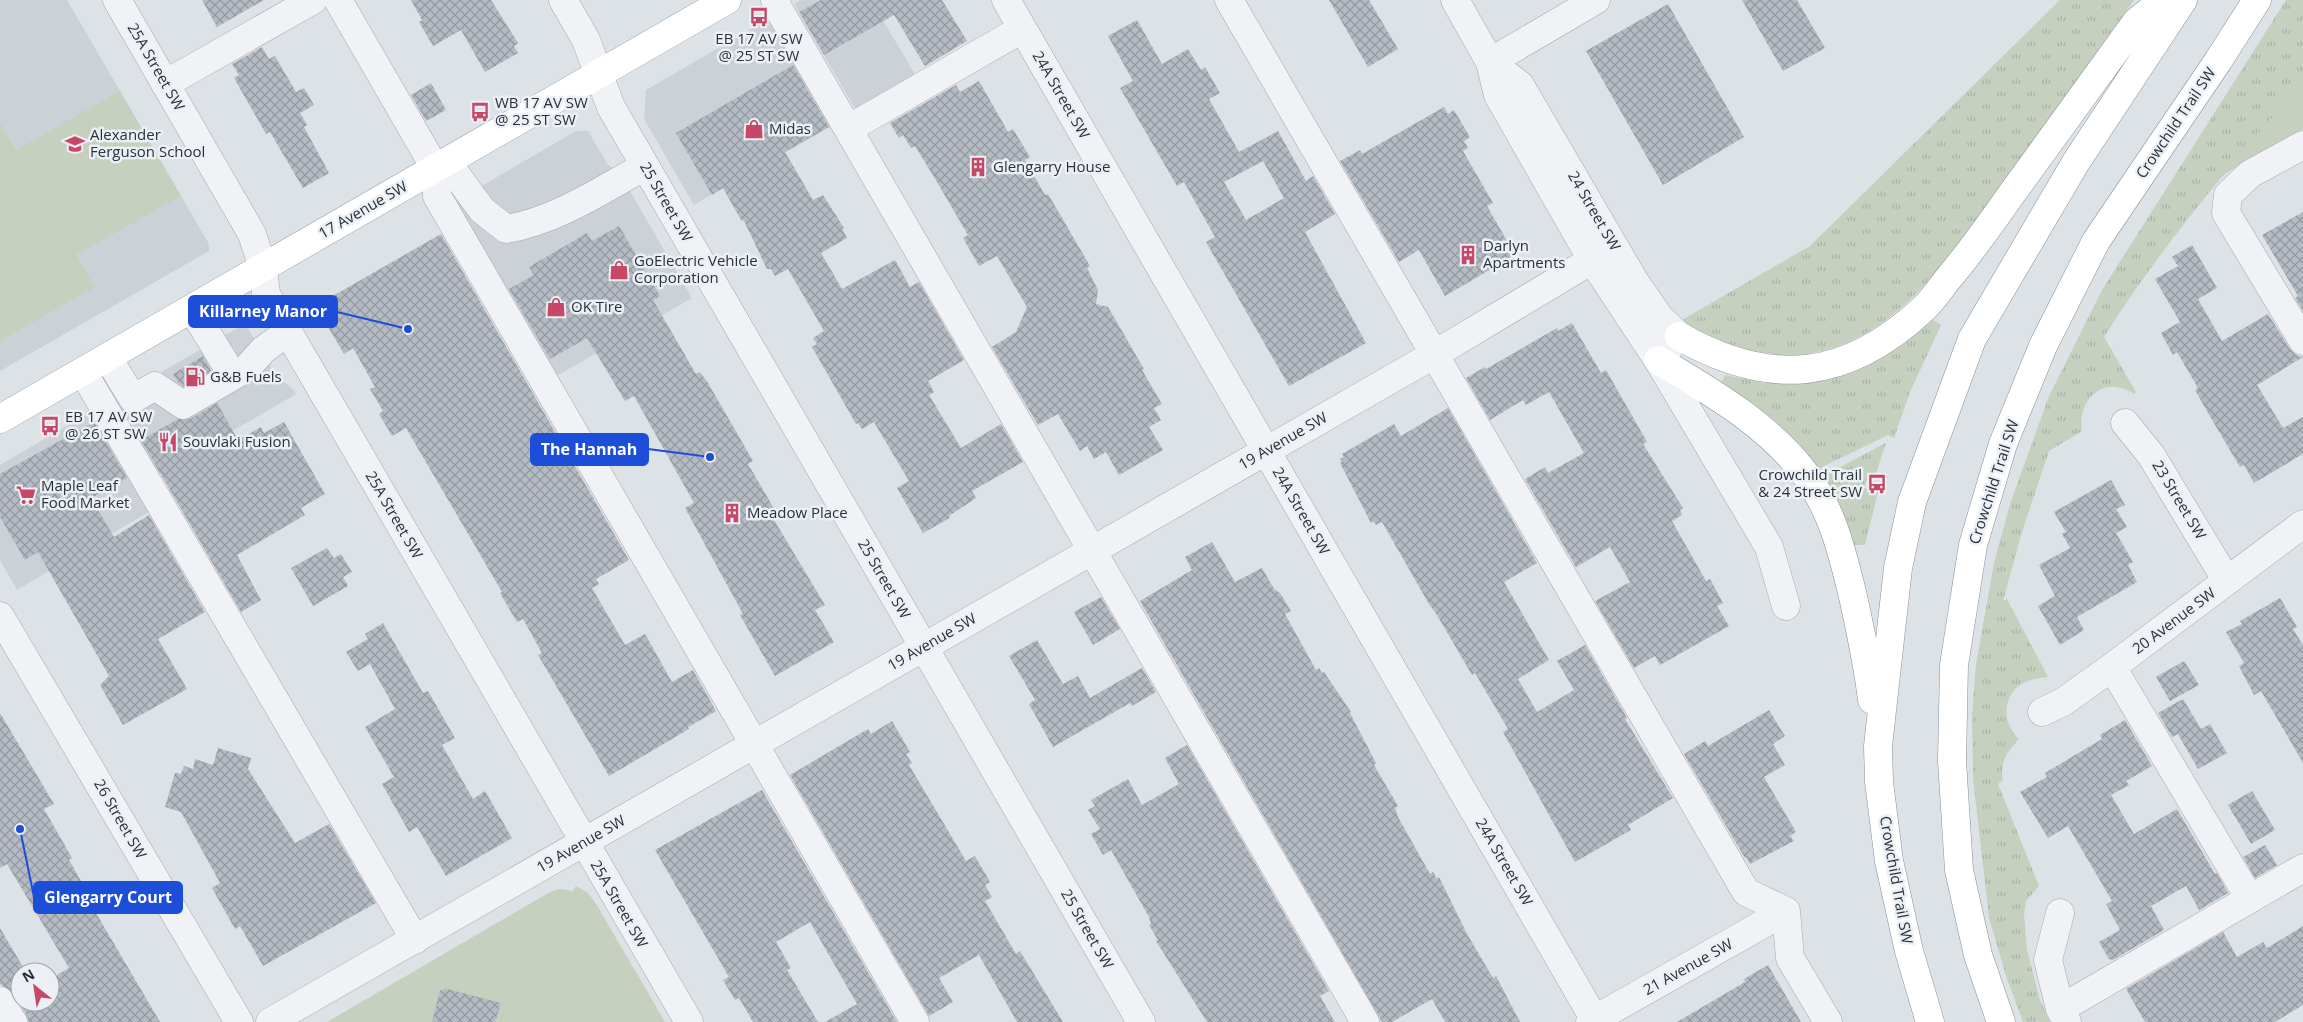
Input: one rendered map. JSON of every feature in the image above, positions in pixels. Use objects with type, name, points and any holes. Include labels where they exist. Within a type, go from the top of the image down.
[{"type":"main road","name":"17 Avenue SW","points":[[0,419],[727,0]]},
{"type":"main road","points":[[1679,336],[1726,360],[1755,368],[1781,371],[1807,369],[1838,363],[1870,350],[1897,331],[1924,308],[1970,252],[2137,21],[2164,0]]},
{"type":"main road","name":"Crowchild Trail SW","points":[[1930,1022],[1908,951],[1889,861],[1879,782],[1878,746],[1898,568],[1912,502],[1972,338],[2076,162],[2183,0]]},
{"type":"main road","name":"Crowchild Trail SW","points":[[2001,1022],[1978,955],[1959,870],[1952,761],[1954,665],[1973,545],[2003,444],[2043,346],[2096,241],[2257,0]]},
{"type":"main road","points":[[1658,360],[1730,403],[1762,430],[1792,459],[1809,480],[1824,505],[1838,534],[1867,657],[1878,746]]},
{"type":"street","name":"25A Street SW","points":[[117,0],[252,234],[263,268],[266,294],[689,1022]]},
{"type":"street","points":[[166,84],[313,0]]},
{"type":"street","points":[[338,0],[441,165],[482,210],[506,229],[529,225],[604,189],[645,166]]},
{"type":"street","name":"25 Street SW","points":[[564,0],[586,40],[612,107],[645,166],[1141,1022]]},
{"type":"street","points":[[775,0],[1365,1022]]},
{"type":"street","name":"24A Street SW","points":[[1006,0],[1267,450],[1594,1021]]},
{"type":"street","points":[[1229,0],[1746,892],[1786,911],[1790,958],[1828,1022]]},
{"type":"street","name":"24 Street SW","points":[[1455,0],[1490,62],[1498,95],[1592,260],[1658,360],[1769,547],[1786,606]]},
{"type":"street","points":[[1490,62],[1596,0]]},
{"type":"street","points":[[848,129],[1022,29]]},
{"type":"street","name":"24 Street SW","points":[[1490,62],[1520,85],[1635,282],[1660,318],[1679,336]]},
{"type":"street","points":[[2303,146],[2250,174],[2228,195],[2226,213],[2303,341]]},
{"type":"street","points":[[441,165],[437,196],[915,1022]]},
{"type":"street","name":"19 Avenue SW","points":[[270,1022],[1435,354],[1592,260]]},
{"type":"street","points":[[192,309],[233,376]]},
{"type":"street","points":[[108,358],[133,399],[156,386],[183,405],[247,368],[263,350],[288,332]]},
{"type":"street","points":[[1658,360],[1679,336]]},
{"type":"street","points":[[83,372],[415,940]]},
{"type":"street","name":"23 Street SW","points":[[2125,423],[2152,455],[2227,581]]},
{"type":"street","name":"20 Avenue SW","points":[[2042,712],[2063,702],[2112,667],[2303,524]]},
{"type":"street","name":"26 Street SW","points":[[0,616],[239,1022]]},
{"type":"street","points":[[2112,667],[2250,899]]},
{"type":"street","points":[[2060,913],[2048,960],[2064,1016],[2250,899],[2303,868]]},
{"type":"street","name":"21 Avenue SW","points":[[1594,1021],[1786,911]]},
{"type":"street","points":[[0,1001],[13,1022]]},
{"type":"shaded area","name":"Alexander Ferguson School","points":[[0,0],[67,0],[209,244],[209,251],[0,371]]},
{"type":"shaded area","points":[[801,0],[871,0],[916,76],[856,110],[794,4]]},
{"type":"shaded area","points":[[770,18],[833,125],[694,205],[644,119],[646,90]]},
{"type":"shaded area","points":[[576,131],[588,131],[608,165],[619,172],[692,298],[553,378],[454,202]]},
{"type":"shaded area","points":[[241,326],[248,328],[276,376],[293,389],[296,394],[157,475],[113,400]]},
{"type":"shaded area","points":[[94,410],[152,510],[17,590],[0,560],[0,465]]},
{"type":"green space","points":[[2060,0],[2134,0],[1959,244],[1933,276],[1905,305],[1873,329],[1839,346],[1801,355],[1758,353],[1735,349],[1706,337],[1685,324],[1682,320],[1810,246]]},
{"type":"green space","points":[[2286,0],[2303,0],[2303,83],[2198,206],[2149,270],[2104,337],[2136,392],[2134,394],[2123,388],[2113,387],[2103,388],[2095,393],[2084,408],[2082,431],[2049,451],[2022,532],[2003,601],[2007,599],[2048,677],[2025,682],[2017,687],[2008,701],[2007,717],[2009,725],[2019,739],[2005,758],[2002,768],[2003,780],[1998,784],[2039,886],[2026,901],[2024,914],[2027,950],[2040,1000],[2050,1022],[2023,1022],[2007,979],[1989,918],[1973,779],[1972,714],[1976,665],[1994,563],[2010,504],[2049,396],[2102,290]]},
{"type":"green space","points":[[2303,83],[2303,129],[2219,177]]},
{"type":"green space","points":[[120,91],[181,196],[76,255],[95,287],[0,341],[0,123],[16,150]]},
{"type":"green space","points":[[1930,318],[1941,325],[1910,392],[1894,438],[1888,435],[1816,470],[1720,386],[1725,375],[1765,383],[1807,381]]},
{"type":"green space","points":[[1886,443],[1874,479],[1867,478],[1864,488],[1878,492],[1865,545],[1852,545],[1821,477]]},
{"type":"green space","points":[[576,886],[587,892],[595,902],[665,1022],[327,1022],[550,892],[560,889],[573,891]]},
{"type":"building","points":[[202,0],[264,0],[217,27]]},
{"type":"building","points":[[411,0],[491,0],[518,43],[514,46],[518,53],[485,72],[461,30],[433,46],[419,22],[422,20]]},
{"type":"building","points":[[821,0],[942,0],[967,41],[925,66],[894,15],[824,55],[799,12]]},
{"type":"building","points":[[1329,0],[1369,0],[1398,49],[1368,67]]},
{"type":"building","points":[[1742,0],[1797,0],[1825,48],[1783,71]]},
{"type":"building","points":[[1668,4],[1744,137],[1663,185],[1586,51]]},
{"type":"building","points":[[1137,20],[1162,64],[1188,49],[1201,70],[1205,67],[1220,93],[1209,99],[1239,152],[1278,131],[1306,181],[1313,176],[1335,214],[1305,232],[1366,343],[1289,386],[1206,242],[1215,237],[1184,182],[1177,186],[1120,88],[1133,81],[1108,36]],"holes":[[[1263,161],[1284,198],[1246,220],[1224,182]]]},
{"type":"building","points":[[262,47],[269,59],[275,56],[296,92],[304,88],[314,105],[300,113],[307,125],[304,127],[329,173],[303,188],[270,132],[266,134],[234,78],[239,75],[232,64]]},
{"type":"building","points":[[793,65],[829,127],[785,152],[813,200],[823,195],[844,228],[842,229],[847,238],[821,253],[842,289],[895,260],[910,287],[919,282],[964,360],[928,381],[934,392],[929,395],[961,448],[1001,424],[1023,462],[972,491],[976,498],[949,516],[950,518],[923,533],[897,488],[909,481],[874,422],[862,429],[858,423],[856,424],[812,347],[817,344],[813,338],[824,331],[788,269],[775,276],[771,269],[767,269],[744,221],[741,220],[723,188],[712,195],[676,133]]},
{"type":"building","points":[[979,81],[1008,132],[1013,129],[1030,157],[1025,160],[1045,195],[1048,194],[1090,266],[1087,268],[1098,290],[1096,304],[1108,307],[1162,404],[1154,408],[1161,420],[1149,427],[1163,450],[1119,475],[1106,452],[1094,459],[1087,446],[1080,451],[1058,414],[1038,425],[992,347],[1016,332],[1027,307],[997,256],[979,266],[963,238],[968,235],[915,146],[911,148],[903,135],[899,138],[890,123],[956,85],[960,92]]},
{"type":"building","points":[[431,83],[446,110],[426,121],[411,95]]},
{"type":"building","points":[[1444,107],[1448,114],[1454,110],[1470,137],[1464,141],[1468,148],[1463,151],[1493,203],[1487,206],[1515,255],[1445,296],[1419,250],[1399,262],[1340,161],[1360,150],[1362,154]]},
{"type":"building","points":[[2303,212],[2303,311],[2295,298],[2298,296],[2262,235]]},
{"type":"building","points":[[619,226],[660,296],[653,300],[696,374],[700,372],[708,383],[753,461],[748,464],[779,517],[774,520],[825,605],[815,610],[834,642],[775,676],[740,615],[743,614],[685,508],[694,503],[634,396],[625,401],[587,338],[550,359],[509,289],[534,275],[529,267],[587,233],[592,241]]},
{"type":"building","points":[[441,234],[629,560],[596,579],[599,584],[592,588],[625,645],[645,634],[672,682],[693,670],[716,711],[609,776],[538,655],[542,653],[523,619],[517,622],[500,593],[502,592],[406,428],[392,436],[379,414],[383,411],[370,389],[375,387],[353,348],[344,354],[324,320],[331,297]]},
{"type":"building","points":[[2192,245],[2217,288],[2198,299],[2222,341],[2268,314],[2290,349],[2296,355],[2303,357],[2257,385],[2283,428],[2303,417],[2303,454],[2254,483],[2244,465],[2240,467],[2208,413],[2195,390],[2198,388],[2177,352],[2173,355],[2161,333],[2180,322],[2155,279],[2178,266],[2172,257]]},
{"type":"building","points":[[1572,323],[1601,373],[1606,370],[1647,442],[1643,444],[1683,508],[1680,510],[1682,515],[1672,521],[1706,581],[1710,579],[1723,603],[1717,606],[1729,626],[1660,665],[1655,656],[1634,668],[1595,601],[1630,582],[1610,547],[1576,567],[1525,479],[1545,467],[1548,473],[1584,453],[1549,392],[1526,405],[1523,400],[1490,420],[1466,378],[1485,367],[1486,369],[1557,328],[1558,331]]},
{"type":"building","points":[[203,356],[211,371],[184,387],[173,374]]},
{"type":"building","points":[[217,403],[238,440],[261,427],[264,433],[284,422],[325,494],[301,508],[305,515],[237,555],[261,600],[241,612],[141,440],[178,419],[190,419]]},
{"type":"building","points":[[1448,408],[1537,563],[1504,582],[1549,660],[1518,679],[1537,712],[1574,690],[1557,661],[1585,645],[1627,718],[1625,719],[1673,798],[1628,825],[1631,830],[1575,862],[1503,732],[1508,729],[1475,673],[1472,675],[1382,522],[1376,525],[1373,521],[1371,523],[1340,463],[1342,462],[1340,459],[1344,457],[1342,454],[1394,424],[1401,436]]},
{"type":"building","points":[[94,422],[127,478],[91,498],[114,537],[149,515],[205,612],[158,639],[187,689],[123,725],[100,685],[109,676],[38,552],[25,560],[0,517],[0,474]]},
{"type":"building","points":[[2111,480],[2125,505],[2116,509],[2127,527],[2116,533],[2133,562],[2128,565],[2137,582],[2077,617],[2084,630],[2060,645],[2038,606],[2055,596],[2039,565],[2070,548],[2062,534],[2066,532],[2054,512]]},
{"type":"building","points":[[1212,542],[1235,582],[1262,568],[1274,589],[1280,593],[1291,611],[1285,614],[1316,670],[1319,668],[1322,673],[1324,672],[1351,712],[1376,763],[1374,765],[1398,806],[1395,808],[1398,817],[1430,874],[1433,872],[1437,879],[1439,877],[1467,934],[1493,978],[1496,976],[1520,1022],[1445,1022],[1432,999],[1392,1022],[1382,1022],[1140,601],[1192,570],[1185,557]]},
{"type":"building","points":[[327,548],[334,558],[341,554],[352,572],[343,577],[348,586],[313,606],[291,568]]},
{"type":"building","points":[[1101,597],[1120,629],[1093,645],[1074,612]]},
{"type":"building","points":[[2280,598],[2297,627],[2293,629],[2303,645],[2303,763],[2261,691],[2254,695],[2239,666],[2244,663],[2226,632],[2242,624],[2240,621]]},
{"type":"building","points":[[383,623],[423,693],[428,691],[455,738],[442,745],[473,799],[485,791],[512,838],[446,876],[417,827],[409,832],[382,784],[394,777],[365,727],[395,709],[370,664],[358,671],[346,652],[368,639],[365,634]]},
{"type":"building","points":[[1037,640],[1063,684],[1078,676],[1090,698],[1142,668],[1156,692],[1132,706],[1130,703],[1053,747],[1029,704],[1035,700],[1009,656]]},
{"type":"building","points":[[2184,661],[2199,685],[2170,701],[2156,677]]},
{"type":"building","points":[[2183,699],[2201,729],[2210,724],[2227,753],[2198,769],[2178,734],[2172,737],[2158,713]]},
{"type":"building","points":[[1769,710],[1785,736],[1773,744],[1785,765],[1764,777],[1796,832],[1790,836],[1794,841],[1750,864],[1684,754],[1705,741],[1708,746]]},
{"type":"building","points":[[0,713],[54,804],[44,809],[72,858],[69,860],[98,911],[96,913],[160,1022],[29,1022],[25,1012],[60,1012],[60,973],[69,968],[7,864],[0,868]]},
{"type":"building","points":[[2125,720],[2152,766],[2126,781],[2129,785],[2111,795],[2134,834],[2177,809],[2228,893],[2199,910],[2186,886],[2151,906],[2164,930],[2113,960],[2109,959],[2099,942],[2120,930],[2106,904],[2112,901],[2068,826],[2048,838],[2020,792],[2047,777],[2045,773],[2102,739],[2100,735]]},
{"type":"building","points":[[892,721],[910,752],[906,754],[912,763],[909,765],[966,861],[975,856],[990,882],[985,885],[992,897],[985,901],[1016,954],[1020,951],[1063,1022],[1017,1022],[979,955],[939,978],[953,1002],[929,1016],[790,775],[868,729],[871,734]]},
{"type":"building","points":[[1187,745],[1329,991],[1320,996],[1335,1022],[1207,1022],[1156,941],[1158,940],[1149,925],[1151,924],[1149,917],[1111,850],[1103,855],[1091,834],[1100,829],[1088,810],[1095,806],[1091,800],[1128,779],[1142,805],[1179,784],[1165,758]]},
{"type":"building","points":[[218,748],[251,758],[248,769],[295,843],[329,824],[376,903],[263,966],[240,926],[235,929],[212,888],[220,883],[181,812],[165,807],[175,773],[181,774],[184,766],[193,769],[195,759],[213,765]]},
{"type":"building","points":[[762,790],[897,1022],[825,1022],[857,1004],[810,922],[776,942],[791,968],[787,970],[818,1022],[753,1022],[739,998],[735,1000],[723,980],[729,977],[655,850]]},
{"type":"building","points":[[2252,791],[2275,830],[2251,844],[2228,805]]},
{"type":"building","points":[[2265,845],[2277,865],[2255,878],[2243,857]]},
{"type":"building","points":[[2303,926],[2303,1005],[2275,1022],[2145,1022],[2126,989],[2223,932],[2237,957],[2263,942],[2267,948]]},
{"type":"building","points":[[0,928],[20,962],[10,962],[10,991],[0,984]]},
{"type":"building","points":[[1768,965],[1801,1022],[1677,1022],[1745,982],[1744,979]]},
{"type":"building","points":[[444,988],[501,1003],[495,1022],[432,1022],[440,990],[443,991]]},
{"type":"place","name":"EB 17 AV SW @ 25 ST SW","points":[[759,17]]},
{"type":"place","name":"WB 17 AV SW @ 25 ST SW","points":[[480,112]]},
{"type":"place","name":"Midas","points":[[754,129]]},
{"type":"place","name":"Alexander Ferguson School","points":[[75,144]]},
{"type":"place","name":"Glengarry House","points":[[978,167]]},
{"type":"place","name":"Darlyn Apartments","points":[[1468,255]]},
{"type":"place","name":"GoElectric Vehicle Corporation","points":[[619,270]]},
{"type":"place","name":"OK Tire","points":[[556,307]]},
{"type":"place","name":"Killarney Manor","points":[[408,329]]},
{"type":"place","name":"G&B Fuels","points":[[195,377]]},
{"type":"place","name":"EB 17 AV SW @ 26 ST SW","points":[[50,426]]},
{"type":"place","name":"Souvlaki Fusion","points":[[168,442]]},
{"type":"place","name":"The Hannah","points":[[710,457]]},
{"type":"place","name":"Crowchild Trail & 24 Street SW","points":[[1877,484]]},
{"type":"place","name":"Maple Leaf Food Market","points":[[26,495]]},
{"type":"place","name":"Meadow Place","points":[[732,513]]},
{"type":"place","name":"Glengarry Court","points":[[20,829]]}]
